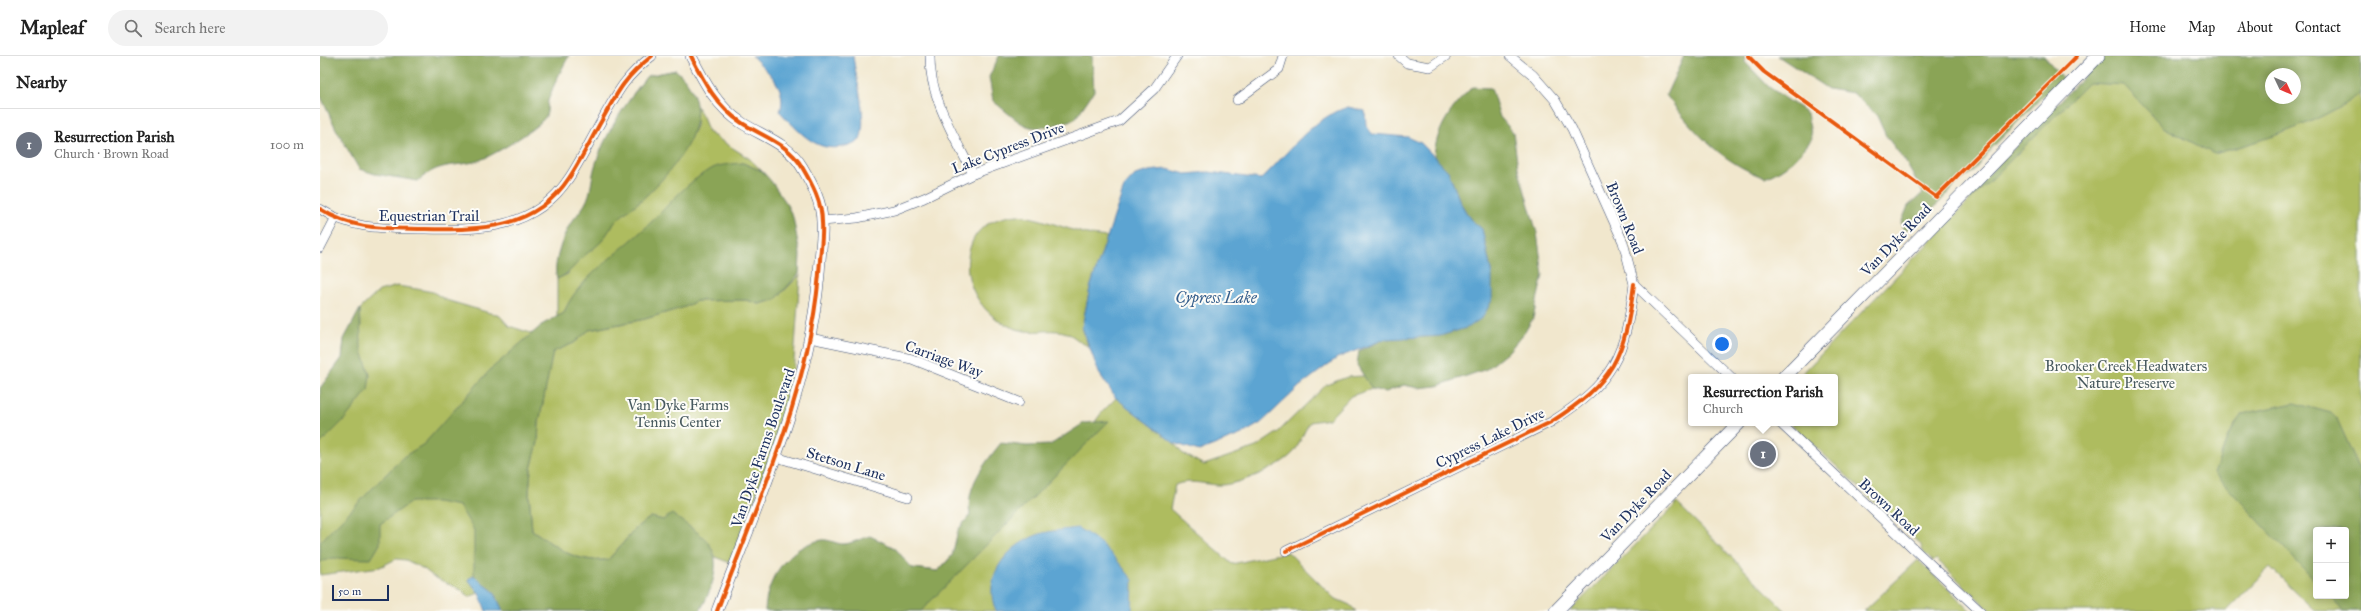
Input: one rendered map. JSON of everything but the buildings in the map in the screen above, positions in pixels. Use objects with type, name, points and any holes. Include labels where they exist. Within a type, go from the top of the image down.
[{"type":"main road","name":"Van Dyke Road","points":[[1787,374],[2098,56]]},
{"type":"main road","name":"Van Dyke Road","points":[[1556,611],[1736,426]]},
{"type":"street","name":"Equestrian Trail","points":[[320,209],[335,219],[363,227],[475,230],[501,226],[525,216],[548,201],[569,179],[621,87],[632,71],[652,56]]},
{"type":"street","name":"Van Dyke Farms Boulevard","points":[[691,56],[719,104],[741,122],[779,144],[800,164],[816,192],[822,221],[819,281],[810,338],[796,400],[776,457],[716,611]]},
{"type":"street","points":[[930,56],[930,74],[934,92],[973,174]]},
{"type":"street","name":"Lake Cypress Drive","points":[[822,221],[857,218],[894,210],[924,198],[973,174],[1119,121],[1154,89],[1177,56]]},
{"type":"street","points":[[1237,100],[1279,69],[1283,56]]},
{"type":"street","points":[[1399,56],[1407,63],[1430,67],[1446,56]]},
{"type":"street","name":"Brown Road","points":[[1510,56],[1533,75],[1555,100],[1572,129],[1623,242],[1634,284]]},
{"type":"street","points":[[320,248],[335,219]]},
{"type":"street","points":[[1634,284],[1728,374]]},
{"type":"street","name":"Cypress Lake Drive","points":[[1286,551],[1551,422],[1576,406],[1604,382],[1623,347],[1628,328],[1634,284]]},
{"type":"street","name":"Carriage Way","points":[[810,338],[912,360],[1019,402]]},
{"type":"street","name":"Brown Road","points":[[1783,426],[1980,611]]},
{"type":"street","name":"Stetson Lane","points":[[776,457],[908,497]]},
{"type":"green space","points":[[320,56],[569,56],[550,95],[546,116],[534,128],[481,160],[438,168],[425,175],[418,181],[375,174],[359,169],[336,129],[320,95]]},
{"type":"green space","points":[[999,56],[1092,56],[1094,91],[1075,119],[1047,127],[1030,127],[1015,119],[993,101],[989,77]]},
{"type":"green space","points":[[1684,56],[1745,56],[1745,62],[1769,87],[1807,113],[1812,139],[1792,162],[1765,178],[1749,171],[1721,154],[1698,133],[1666,95]]},
{"type":"green space","points":[[1778,56],[2044,56],[2064,79],[2045,94],[1991,149],[1972,173],[1958,182],[1922,221],[1904,231],[1901,223],[1908,206],[1923,193],[1905,161],[1886,136],[1877,116],[1853,93],[1828,89]]},
{"type":"green space","points":[[2104,56],[2361,56],[2361,93],[2327,114],[2290,130],[2272,137],[2214,154],[2163,127],[2124,85],[2088,83],[1970,201],[1968,195]]},
{"type":"green space","name":"Brooker Creek Headwaters Nature Preserve","points":[[2109,56],[2361,56],[2361,611],[2315,611],[2270,567],[2227,611],[1991,611],[1936,559],[1933,562],[1923,552],[1921,545],[1793,426],[1838,426],[1838,374],[1802,374]]},
{"type":"green space","name":"Van Dyke Farms Tennis Center","points":[[676,70],[689,96],[691,110],[690,138],[696,126],[697,106],[704,119],[708,132],[750,159],[762,171],[743,163],[726,166],[768,191],[783,207],[792,237],[793,255],[787,270],[780,279],[772,284],[755,287],[730,278],[697,282],[672,289],[656,301],[581,320],[554,351],[574,343],[589,330],[645,319],[685,307],[696,301],[746,300],[759,304],[775,300],[800,275],[791,403],[730,563],[715,557],[706,541],[672,515],[663,520],[651,517],[638,526],[608,560],[585,559],[567,553],[532,530],[529,493],[531,469],[538,442],[539,423],[552,353],[542,370],[537,408],[528,446],[516,459],[513,514],[520,529],[538,553],[553,567],[580,568],[618,577],[622,558],[641,539],[657,530],[683,534],[696,545],[709,561],[697,599],[685,606],[645,608],[642,611],[503,611],[494,592],[474,576],[468,579],[479,593],[469,597],[461,590],[434,577],[424,569],[406,560],[396,559],[380,567],[320,575],[320,410],[340,382],[348,350],[361,327],[360,309],[379,291],[397,286],[433,292],[446,300],[500,316],[509,326],[534,334],[554,323],[563,314],[557,317],[557,279],[568,274],[587,219],[600,202],[608,166],[630,110],[633,94],[647,76]]},
{"type":"green space","points":[[676,70],[689,86],[696,102],[696,118],[692,134],[685,150],[674,165],[646,196],[617,220],[601,242],[584,256],[568,273],[557,279],[556,266],[561,243],[570,224],[585,204],[599,154],[610,130],[631,97],[647,76]]},
{"type":"green space","points":[[1472,87],[1491,88],[1500,117],[1513,132],[1518,168],[1537,233],[1543,275],[1533,318],[1525,332],[1508,352],[1487,369],[1437,386],[1418,388],[1404,385],[1386,392],[1372,389],[1357,365],[1359,351],[1385,339],[1410,336],[1492,275],[1482,229],[1470,219],[1460,202],[1448,171],[1434,157],[1435,146],[1446,119],[1458,102]]},
{"type":"green space","points":[[743,163],[762,171],[785,201],[793,217],[800,254],[799,274],[775,300],[759,304],[746,300],[696,301],[685,307],[645,319],[589,330],[574,343],[553,352],[539,423],[538,442],[531,469],[529,493],[532,530],[567,553],[585,559],[608,560],[638,526],[651,517],[663,520],[672,514],[699,534],[707,541],[715,558],[712,585],[700,611],[503,611],[494,592],[474,576],[474,530],[459,506],[437,502],[411,502],[380,524],[380,544],[371,559],[333,558],[320,562],[320,542],[403,457],[424,444],[491,369],[543,324],[564,313],[569,301],[588,279],[645,228],[694,180],[713,168],[728,164]]},
{"type":"green space","points":[[1018,215],[1096,236],[1107,237],[1090,288],[1082,327],[1088,346],[1067,333],[1051,331],[1025,331],[1011,327],[988,311],[978,300],[968,274],[968,259],[974,238],[978,232],[990,223],[1003,218]]},
{"type":"green space","points":[[360,309],[361,348],[370,375],[368,390],[344,420],[320,444],[320,388],[342,358],[344,339]]},
{"type":"green space","points":[[1363,376],[1383,389],[1372,389],[1351,396],[1329,419],[1310,422],[1296,449],[1282,462],[1248,479],[1225,485],[1185,482],[1175,485],[1170,509],[1232,564],[1288,552],[1334,598],[1350,605],[1356,611],[775,611],[912,568],[938,571],[1041,456],[1087,433],[1102,412],[1116,398],[1174,443],[1182,453],[1204,465],[1256,447],[1277,433],[1326,385],[1347,377]]},
{"type":"green space","points":[[2294,403],[2331,413],[2337,419],[2361,472],[2361,611],[2343,611],[2332,599],[2349,599],[2349,527],[2313,527],[2313,579],[2214,473],[2229,434],[2242,414]]},
{"type":"green space","points":[[1109,421],[921,611],[765,611],[766,599],[770,587],[782,565],[799,549],[810,543],[822,540],[843,544],[870,536],[895,548],[912,568],[938,571],[952,556],[958,530],[970,515],[970,495],[977,476],[1001,443],[1027,446],[1050,445],[1084,423]]},
{"type":"green space","points":[[1677,503],[1786,611],[1570,611]]},
{"type":"green space","points":[[1918,560],[1971,611],[1864,611]]},
{"type":"water","points":[[752,56],[853,56],[861,99],[863,121],[860,140],[847,146],[835,148],[825,147],[807,138],[780,112],[782,103],[779,87],[770,74]]},
{"type":"water","name":"Cypress Lake","points":[[1348,107],[1365,111],[1366,125],[1372,134],[1408,137],[1421,143],[1448,171],[1460,202],[1470,219],[1482,229],[1492,275],[1492,300],[1483,317],[1469,327],[1440,336],[1385,339],[1337,358],[1300,386],[1261,423],[1242,434],[1199,451],[1174,443],[1116,398],[1099,373],[1082,327],[1090,288],[1124,187],[1135,175],[1149,171],[1167,169],[1186,174],[1209,172],[1261,179],[1311,128],[1334,112]]},
{"type":"water","points":[[1077,528],[1101,544],[1133,580],[1132,611],[996,611],[992,598],[992,585],[995,573],[1001,562],[1009,553],[1019,544],[1043,533]]},
{"type":"water","points":[[474,576],[494,592],[503,611],[486,611],[479,593],[468,579]]},
{"type":"cycle path","points":[[320,209],[333,216],[358,225],[384,228],[466,229],[486,227],[523,217],[540,208],[555,195],[569,178],[623,85],[635,71],[652,56]]},
{"type":"cycle path","points":[[691,56],[706,84],[718,102],[733,117],[783,146],[797,159],[816,193],[822,215],[821,245],[815,306],[807,351],[796,395],[767,482],[717,611]]},
{"type":"cycle path","points":[[1748,56],[1764,72],[1936,197],[2077,56]]},
{"type":"cycle path","points":[[1286,551],[1551,422],[1572,408],[1603,380],[1613,365],[1626,331],[1634,284]]},
{"type":"place","name":"Resurrection Parish","points":[[1763,454]]}]
